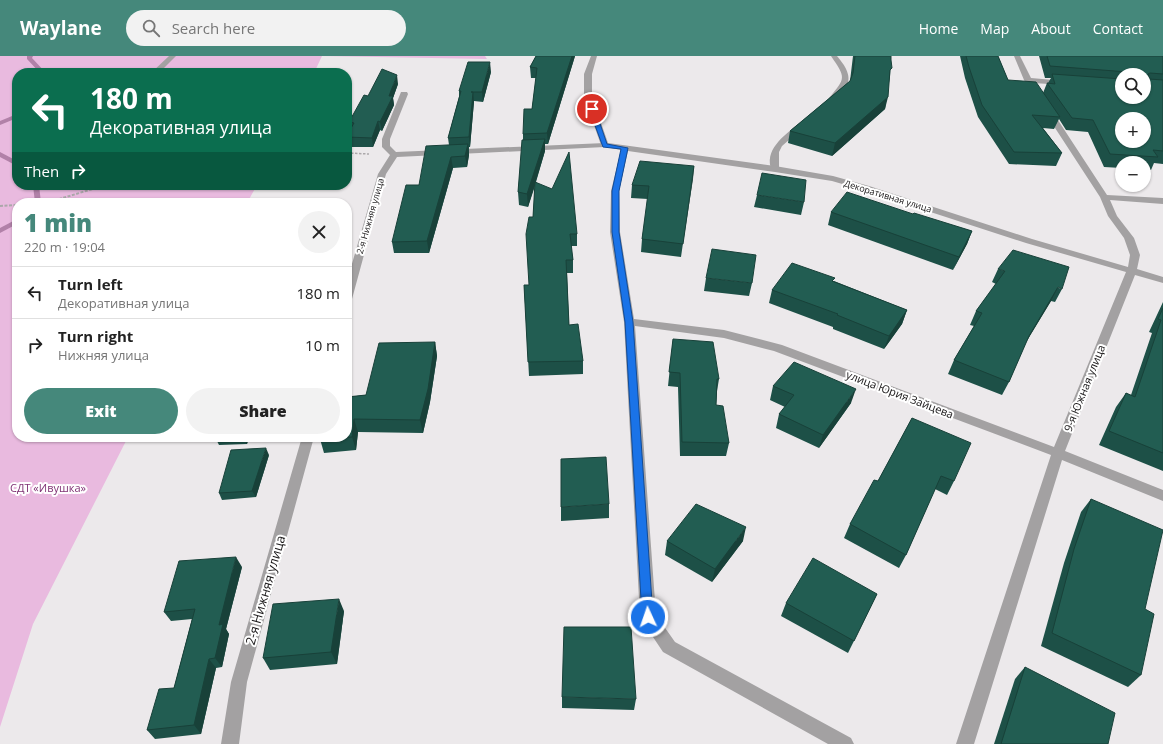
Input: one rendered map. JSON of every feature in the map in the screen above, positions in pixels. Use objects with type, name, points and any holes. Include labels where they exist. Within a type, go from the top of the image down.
[{"type":"street","points":[[160,68],[173,56]]},
{"type":"street","points":[[404,94],[386,139],[386,147],[394,155],[605,145],[588,97],[588,74],[594,56]]},
{"type":"street","points":[[825,105],[843,89],[847,80],[846,72],[834,56]]},
{"type":"street","name":"9-я Южная улица","points":[[965,744],[1058,453],[1132,270],[1136,255],[1129,238],[1114,216],[1104,197],[1028,80],[1017,56]]},
{"type":"street","points":[[1028,80],[1075,84]]},
{"type":"street","points":[[775,169],[775,152],[779,145],[808,120]]},
{"type":"street","name":"Декоративная улица","points":[[605,145],[775,169],[833,180],[866,188],[1029,241],[1163,280]]},
{"type":"street","points":[[625,148],[615,191],[616,232],[629,322],[648,617],[669,647],[845,744]]},
{"type":"street","name":"2-я Нижняя улица","points":[[352,281],[382,174],[394,155]]},
{"type":"street","points":[[1104,197],[1163,201]]},
{"type":"street","name":"улица Юрия Зайцева","points":[[629,322],[724,334],[778,348],[1058,453],[1163,496]]},
{"type":"street","name":"2-я Нижняя улица","points":[[230,744],[239,682],[307,442]]},
{"type":"path","points":[[66,198],[94,190]]},
{"type":"path","points":[[0,206],[12,206]]},
{"type":"green space","name":"СДТ «Ивушка»","points":[[0,56],[322,56],[316,68],[12,68],[12,190],[254,190],[250,198],[12,198],[12,442],[125,442],[33,624],[0,727]]},
{"type":"green space","points":[[322,56],[485,56],[487,59]]},
{"type":"building","points":[[536,56],[572,56],[547,133],[523,134],[524,109],[532,109],[537,68],[530,67]]},
{"type":"building","points":[[855,56],[891,56],[892,68],[890,70],[888,97],[835,143],[790,131],[850,81],[853,73]]},
{"type":"building","points":[[966,56],[998,56],[1008,80],[1036,82],[1060,117],[1032,115],[1062,153],[1014,152],[982,105]]},
{"type":"building","points":[[1047,56],[1163,56],[1163,74],[1151,73],[1151,68],[1115,68],[1115,71],[1050,66]]},
{"type":"building","points":[[468,62],[490,62],[482,92],[473,92],[469,137],[448,138],[461,91],[459,91]]},
{"type":"building","points":[[382,69],[397,75],[389,96],[393,96],[380,122],[378,121],[372,138],[352,137],[352,126],[354,123],[352,123],[352,117],[364,95],[368,96]]},
{"type":"building","points":[[1052,74],[1115,78],[1115,104],[1151,104],[1151,79],[1163,80],[1163,151],[1153,150],[1158,157],[1110,154],[1093,120],[1072,118],[1047,83],[1055,84]]},
{"type":"building","points":[[545,139],[527,194],[518,192],[522,140]]},
{"type":"building","points":[[468,144],[465,156],[451,157],[427,241],[392,242],[406,185],[419,185],[426,146]]},
{"type":"building","points":[[569,152],[577,234],[570,234],[573,260],[566,260],[569,325],[578,324],[583,361],[528,362],[524,285],[529,285],[526,234],[529,217],[533,217],[535,182],[552,189]]},
{"type":"building","points":[[640,161],[694,166],[683,244],[642,239],[649,186],[632,185]]},
{"type":"building","points":[[762,173],[806,180],[804,202],[757,195]]},
{"type":"building","points":[[847,192],[913,214],[914,213],[972,231],[959,257],[831,212]]},
{"type":"building","points":[[712,249],[756,255],[752,283],[706,278]]},
{"type":"building","points":[[1013,250],[1069,267],[1062,289],[1058,287],[1029,336],[1009,382],[954,360],[982,313],[976,311],[1005,271],[998,269]]},
{"type":"building","points":[[792,263],[835,278],[832,281],[907,310],[889,336],[837,315],[838,314],[772,290]]},
{"type":"building","points":[[1163,308],[1163,453],[1109,431],[1126,393],[1135,397],[1161,320],[1158,319]]},
{"type":"building","points":[[673,339],[713,342],[719,379],[717,379],[716,405],[723,406],[729,443],[682,442],[680,373],[669,372]]},
{"type":"building","points":[[435,342],[428,389],[420,420],[354,419],[352,437],[352,396],[366,395],[379,343]]},
{"type":"building","points":[[794,362],[856,389],[823,435],[779,414],[794,395],[773,386]]},
{"type":"building","points":[[912,418],[971,443],[954,481],[941,476],[906,555],[850,524],[874,480],[878,481]]},
{"type":"building","points":[[266,448],[252,491],[219,493],[231,450]]},
{"type":"building","points":[[606,457],[609,504],[561,507],[561,459]]},
{"type":"building","points":[[1091,499],[1163,530],[1145,609],[1154,614],[1141,675],[1052,633],[1074,549]]},
{"type":"building","points":[[696,504],[746,527],[715,569],[667,541]]},
{"type":"building","points":[[236,557],[219,625],[223,624],[215,658],[209,659],[194,725],[147,730],[159,689],[174,688],[195,609],[164,612],[179,561]]},
{"type":"building","points":[[813,558],[877,594],[854,641],[786,603]]},
{"type":"building","points":[[339,599],[331,652],[263,658],[273,604]]},
{"type":"building","points":[[564,627],[631,627],[636,699],[562,697]]},
{"type":"building","points":[[1025,667],[1115,713],[1108,744],[1001,744]]},
{"type":"waterway","points":[[30,56],[29,58],[38,68]]},
{"type":"waterway","points":[[0,123],[12,118]]},
{"type":"waterway","points":[[0,154],[12,161]]},
{"type":"waterway","points":[[37,190],[37,198]]},
{"type":"waterway","points":[[0,231],[12,224]]},
{"type":"route","points":[[592,109],[605,145],[625,148],[615,191],[616,232],[629,322],[648,617]]}]
